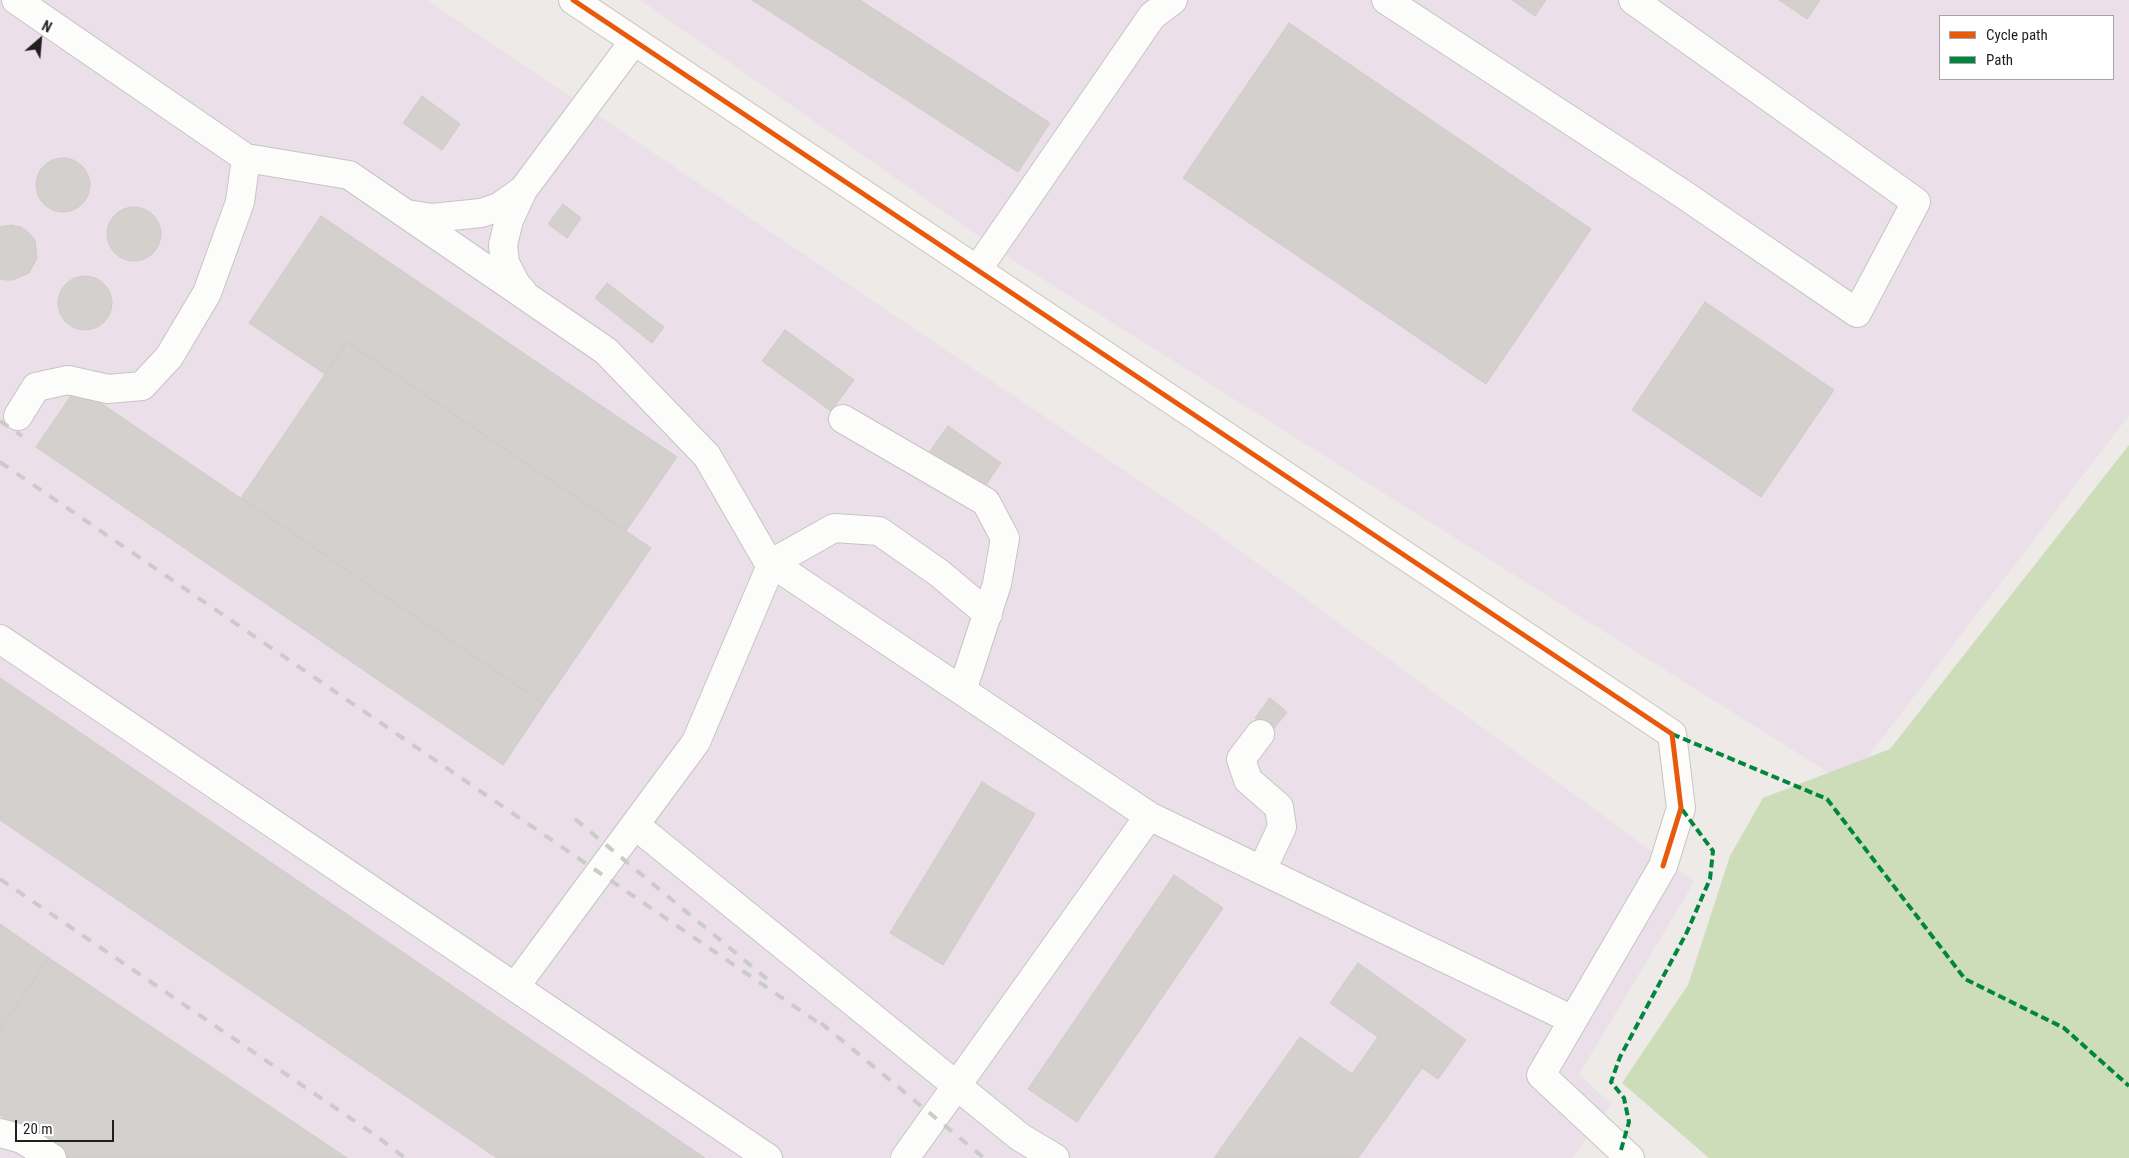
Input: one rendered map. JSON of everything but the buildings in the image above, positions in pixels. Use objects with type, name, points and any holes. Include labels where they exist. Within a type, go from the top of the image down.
[{"type":"street","points":[[16,0],[246,158],[349,175],[606,351],[707,456],[768,560],[1149,816],[1573,1020]]},
{"type":"street","points":[[573,0],[1672,734],[1681,808],[1663,866],[1541,1075],[1630,1158]]},
{"type":"street","points":[[976,270],[1152,16],[1173,0]]},
{"type":"street","points":[[1386,0],[1683,194],[1856,313],[1916,202],[1633,0]]},
{"type":"street","points":[[527,298],[516,284],[505,263],[503,245],[508,220],[523,190],[634,41]]},
{"type":"street","points":[[18,416],[36,387],[68,380],[108,389],[142,386],[169,357],[207,293],[240,202],[246,158]]},
{"type":"street","points":[[404,213],[432,218],[481,213],[499,206],[523,190]]},
{"type":"street","points":[[843,418],[986,502],[1005,538],[997,584],[962,691]]},
{"type":"street","points":[[514,987],[696,742],[772,563],[834,528],[880,531],[939,573],[988,614]]},
{"type":"street","points":[[0,639],[768,1158]]},
{"type":"street","points":[[1260,734],[1241,759],[1248,780],[1279,807],[1282,827],[1262,870]]},
{"type":"street","points":[[905,1158],[1149,816]]},
{"type":"street","points":[[635,825],[1020,1137],[1055,1158]]},
{"type":"street","points":[[0,1133],[22,1139],[52,1158]]},
{"type":"shaded area","points":[[0,0],[427,0],[1202,523],[1694,882],[1579,1074],[1611,1104],[1572,1158],[0,1158]]},
{"type":"shaded area","points":[[640,0],[2129,0],[2129,415],[1847,784],[1019,264]]},
{"type":"green space","points":[[2129,445],[2129,1158],[1709,1158],[1622,1083],[1688,985],[1730,856],[1763,798],[1890,749]]},
{"type":"railway","points":[[0,421],[22,436]]},
{"type":"railway","points":[[0,462],[826,1028]]},
{"type":"railway","points":[[575,819],[773,984]]},
{"type":"railway","points":[[0,879],[375,1135],[405,1158]]},
{"type":"railway","points":[[821,1023],[984,1158]]},
{"type":"marked path","points":[[1672,734],[1827,799],[1965,979],[2064,1028],[2129,1086]]},
{"type":"marked path","points":[[1621,1150],[1629,1122],[1624,1098],[1611,1082],[1620,1057],[1687,932],[1710,879],[1713,851],[1681,808]]},
{"type":"cycle path","points":[[573,0],[1672,734],[1681,808],[1663,866]]}]
